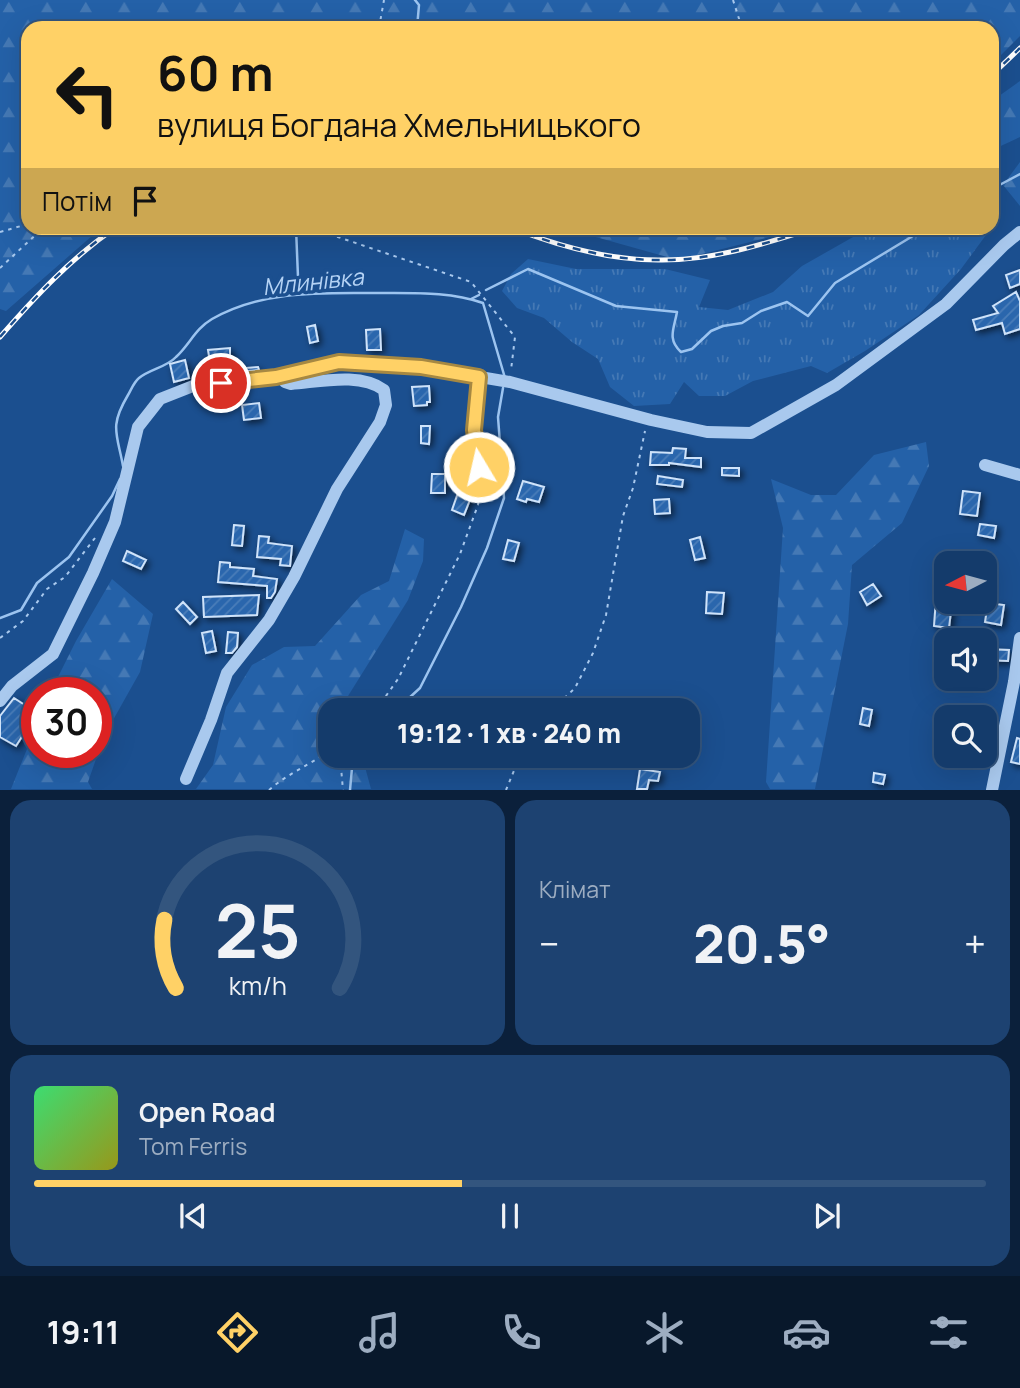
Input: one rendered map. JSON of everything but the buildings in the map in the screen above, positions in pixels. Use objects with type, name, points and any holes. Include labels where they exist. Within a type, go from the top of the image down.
[{"type":"street","points":[[0,701],[12,686],[53,654],[115,522],[138,427],[160,400],[194,386],[285,375],[339,362],[421,367],[510,382],[706,432],[751,433],[836,385],[946,304],[1020,232]]},
{"type":"street","points":[[186,779],[227,673],[269,620],[294,577],[337,489],[380,422],[386,405],[384,390],[375,384],[358,381],[291,384],[285,382],[285,375]]},
{"type":"street","points":[[479,377],[474,430],[479,467]]},
{"type":"street","points":[[985,465],[1020,475]]},
{"type":"street","points":[[992,789],[1014,682],[1020,638]]},
{"type":"path","points":[[380,21],[384,0]]},
{"type":"path","points":[[733,0],[740,21]]},
{"type":"path","points":[[0,232],[21,226]]},
{"type":"path","points":[[0,268],[35,235]]},
{"type":"path","points":[[332,235],[471,282],[515,337],[510,382]]},
{"type":"path","points":[[565,698],[575,688],[593,653],[606,615],[623,516],[633,488],[644,434],[651,420]]},
{"type":"path","points":[[385,698],[398,679],[460,554],[478,505],[482,481],[479,467]]},
{"type":"path","points":[[0,638],[23,621],[47,589],[65,577],[95,538]]},
{"type":"path","points":[[269,789],[282,778],[318,759]]},
{"type":"path","points":[[341,768],[343,789]]},
{"type":"path","points":[[506,789],[515,768]]},
{"type":"green space","points":[[0,0],[1020,0],[1020,36],[999,57],[999,21],[21,21],[21,235],[93,235],[6,311],[0,309]]},
{"type":"green space","points":[[1020,81],[1020,137],[999,147],[999,96]]},
{"type":"green space","points":[[1020,162],[1020,206],[1003,185]]},
{"type":"green space","points":[[589,235],[778,235],[678,260]]},
{"type":"green space","points":[[857,235],[986,235],[961,269],[919,315],[827,373],[811,366],[753,381],[725,396],[699,396],[684,382],[670,404],[634,406],[610,387],[598,359],[572,342],[544,318],[517,308],[502,291],[511,274],[528,259],[576,269],[665,269],[710,280],[699,307],[728,310],[773,292],[802,266]]},
{"type":"green space","points":[[926,442],[929,466],[902,523],[852,565],[848,624],[815,789],[770,789],[766,782],[783,528],[771,479],[811,495],[836,495],[874,455]]},
{"type":"green space","points":[[405,529],[424,539],[423,561],[408,600],[347,698],[318,698],[318,768],[365,768],[371,789],[196,789],[213,765],[226,707],[252,665],[284,647],[315,646],[361,595],[389,581]]},
{"type":"green space","points":[[112,579],[153,614],[140,672],[112,722],[112,677],[58,677]]},
{"type":"green space","points":[[21,764],[21,768],[93,768],[88,782],[92,789],[11,789]]},
{"type":"waterway","points":[[415,0],[419,5],[418,21]]},
{"type":"waterway","points":[[999,185],[1020,174]]},
{"type":"waterway","points":[[296,235],[298,277],[307,294]]},
{"type":"waterway","points":[[486,290],[528,269],[616,306],[677,312],[673,338],[681,352],[692,349],[711,331],[742,323],[761,311],[787,302],[808,316],[835,283],[914,235]]},
{"type":"waterway","name":"Млинівка","points":[[123,466],[116,423],[122,406],[139,378],[172,360],[201,327],[212,319],[255,302],[301,294],[405,293],[450,295],[483,303],[505,378]]},
{"type":"waterway","name":"Млинівка","points":[[471,299],[479,295]]},
{"type":"waterway","name":"Млинівка","points":[[409,698],[420,688],[461,607],[487,548],[504,498],[498,417],[503,388]]},
{"type":"waterway","name":"Млинівка","points":[[0,618],[21,610],[37,583],[69,557],[112,496],[120,479]]},
{"type":"waterway","name":"Млинівка","points":[[350,790],[352,768]]},
{"type":"railway","points":[[999,68],[1020,48]]},
{"type":"railway","points":[[0,337],[54,279],[106,235]]},
{"type":"railway","points":[[531,235],[583,251],[621,258],[658,260],[718,255],[791,235]]},
{"type":"route","points":[[221,383],[276,377],[339,362],[421,367],[479,377],[474,430],[479,467]]}]
